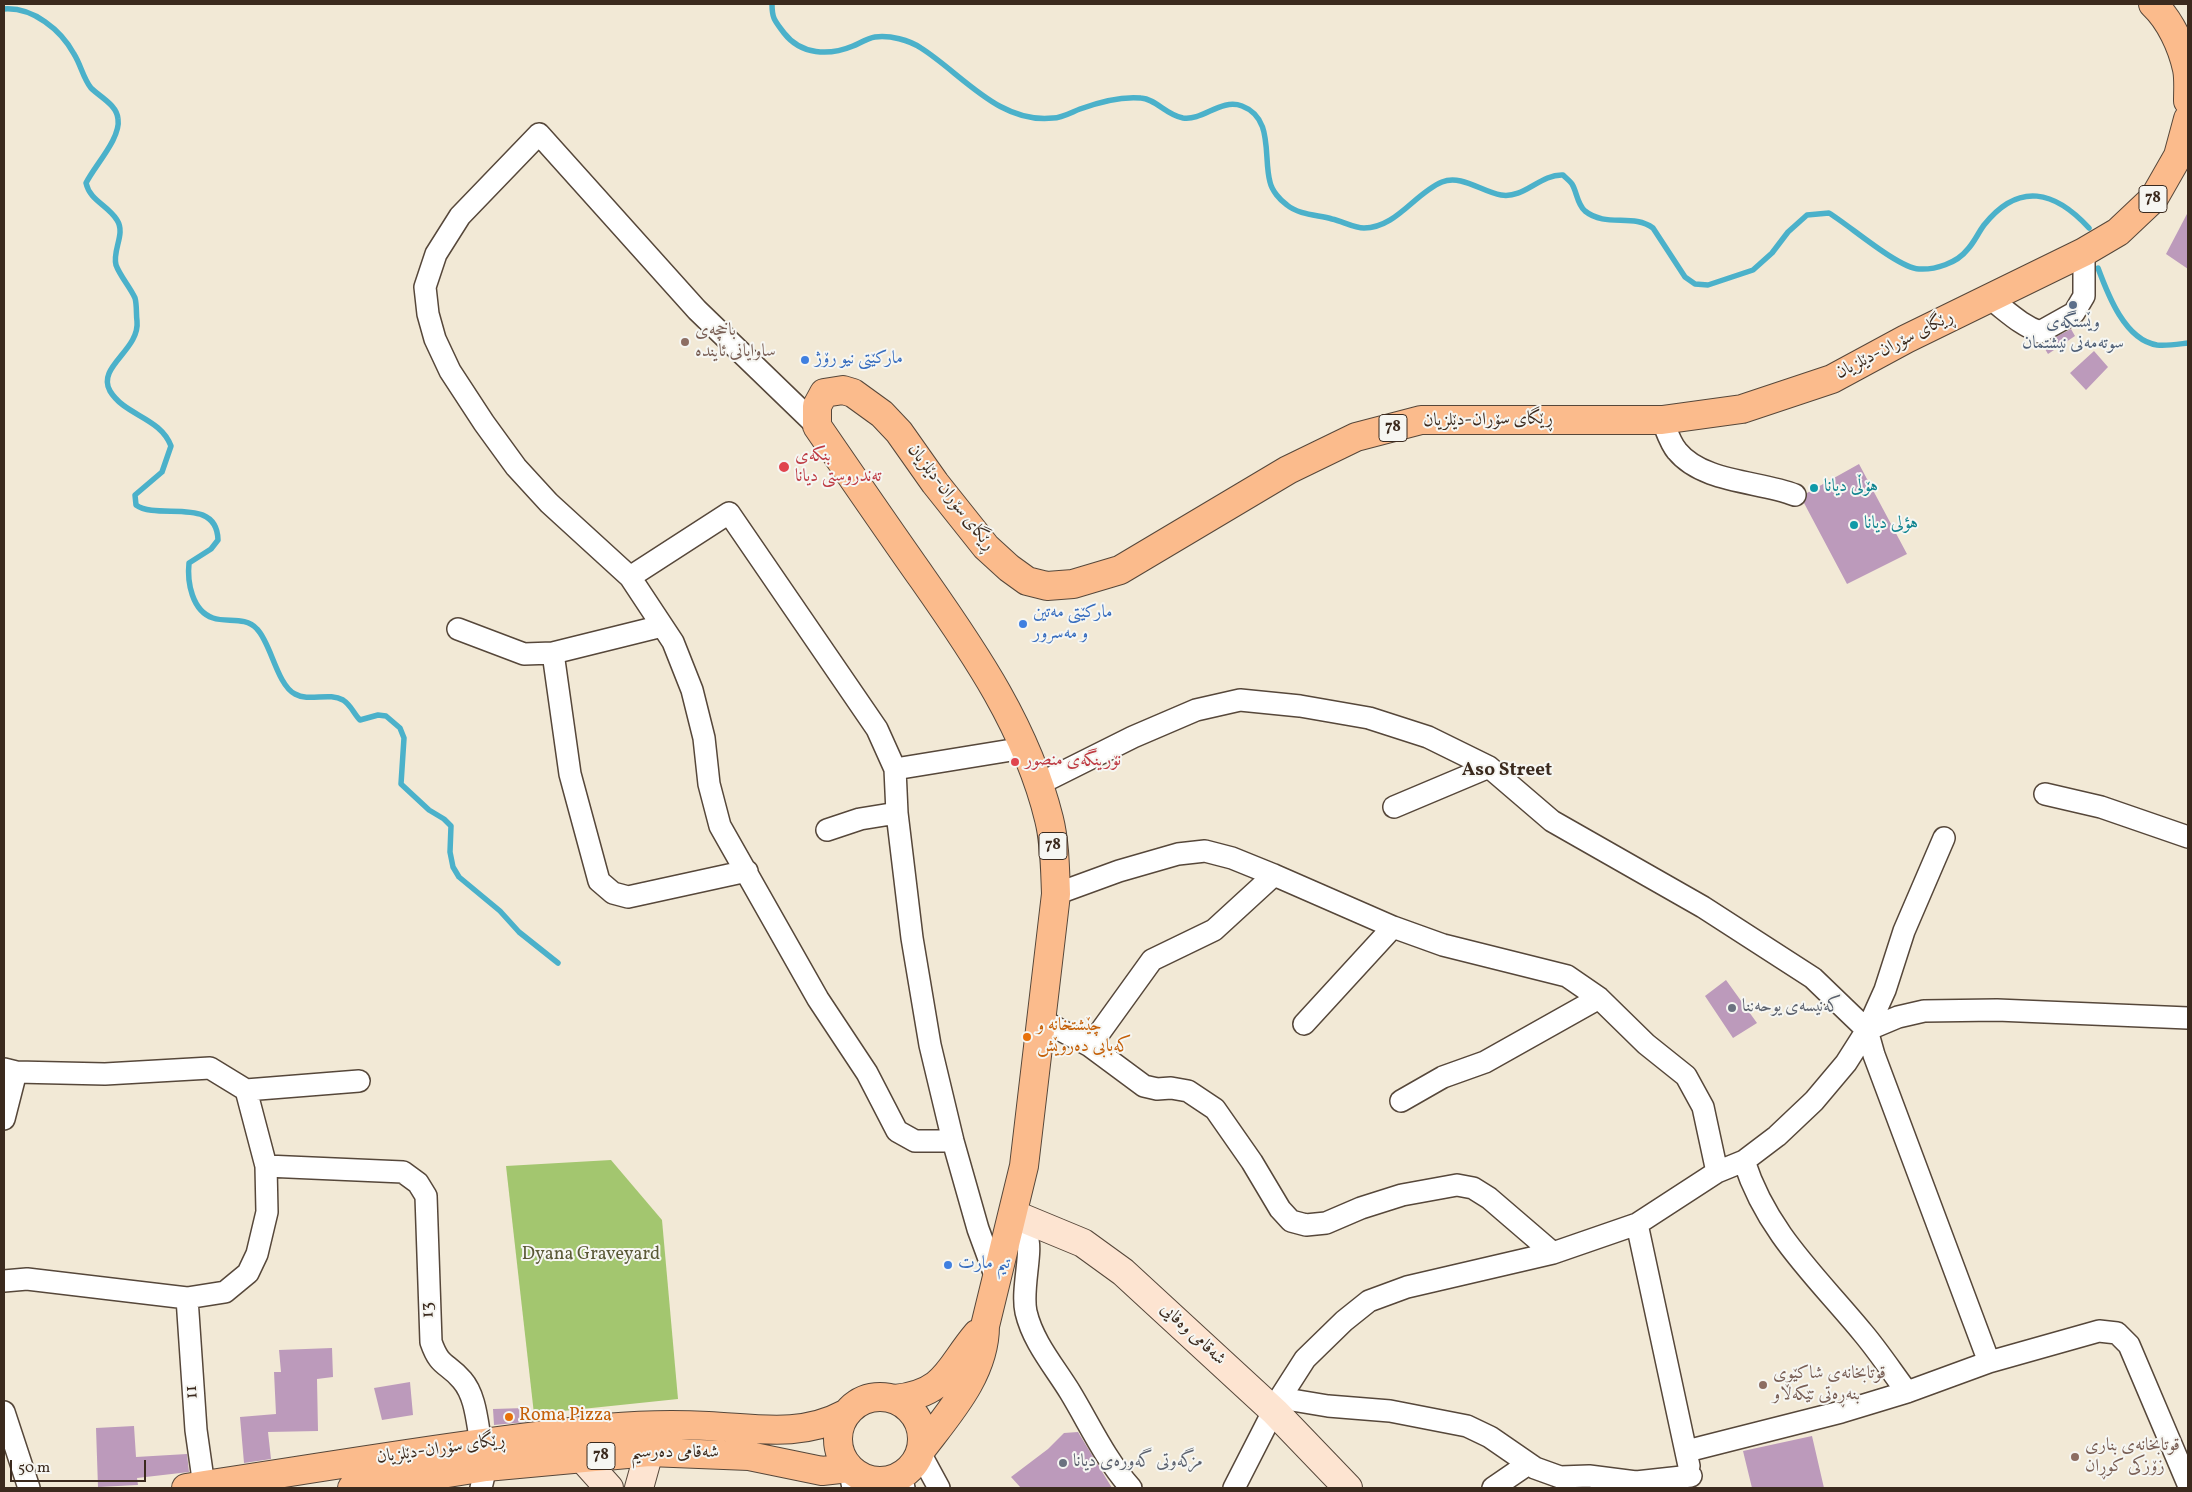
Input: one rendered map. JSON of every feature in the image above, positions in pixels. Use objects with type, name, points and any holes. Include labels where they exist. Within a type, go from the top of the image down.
[{"type":"main road","points":[[2153,4],[2162,13],[2176,38],[2188,70],[2188,101]]},
{"type":"main road","name":"ڕێگای سۆران-دێلزیان","points":[[817,426],[817,406],[824,393],[843,390],[866,401],[899,432],[935,483],[986,547],[1009,568],[1027,581],[1047,586],[1073,584],[1120,570],[1288,470],[1356,437],[1421,420],[1662,420],[1742,409],[1832,379],[1906,339],[2084,252],[2118,232],[2154,198],[2178,156],[2188,120]]},
{"type":"main road","name":"78","points":[[817,426],[970,646],[1000,696],[1039,784],[1049,820],[1055,857],[1056,894],[1040,1019],[1031,1117],[1024,1166],[985,1326]]},
{"type":"main road","points":[[895,1399],[920,1395],[940,1382],[956,1366],[971,1340],[985,1326]]},
{"type":"main road","points":[[921,1451],[922,1440],[918,1420],[904,1404],[895,1399],[878,1396],[862,1400],[845,1414],[840,1423],[837,1442],[850,1475],[895,1484],[907,1471],[963,1392],[983,1353],[985,1326]]},
{"type":"main road","name":"ڕێگای سۆران-دێلزیان","points":[[195,1487],[482,1466],[606,1428],[668,1425],[786,1431],[822,1424],[845,1414]]},
{"type":"main road","name":"شەقامی دەرسیم","points":[[352,1488],[482,1466],[649,1452],[749,1456],[850,1475]]},
{"type":"street","points":[[817,426],[696,310],[539,134],[460,216],[441,247],[425,287],[428,314],[435,339],[450,371],[516,467],[549,503],[630,578],[673,642],[692,690],[704,738],[709,784],[720,826],[818,1000],[867,1073],[897,1130],[915,1141],[953,1141]]},
{"type":"street","points":[[1989,298],[2009,311],[2025,327],[2040,332],[2074,313],[2084,296],[2084,252]]},
{"type":"street","points":[[1662,420],[1676,450],[1691,464],[1737,482],[1795,495]]},
{"type":"street","points":[[630,578],[729,513],[877,729],[895,769],[897,813],[913,948],[930,1045],[953,1141],[978,1229],[996,1278]]},
{"type":"street","points":[[458,629],[524,654],[553,653],[662,626]]},
{"type":"street","points":[[553,653],[570,774],[599,881],[613,893],[628,897],[747,871]]},
{"type":"street","points":[[1039,784],[1133,737],[1196,710],[1240,700],[1300,706],[1369,718],[1428,737],[1489,767],[1552,821],[1703,907],[1813,978],[1845,1006],[1867,1030],[1874,1055],[1989,1362]]},
{"type":"street","points":[[895,769],[1024,748]]},
{"type":"street","points":[[1394,807],[1489,767]]},
{"type":"street","points":[[2045,794],[2102,807],[2188,837]]},
{"type":"street","points":[[827,830],[860,819],[897,813]]},
{"type":"street","points":[[1234,1488],[1277,1405],[1306,1359],[1344,1321],[1369,1301],[1407,1287],[1552,1253],[1637,1224],[1717,1172],[1744,1161],[1777,1136],[1814,1101],[1846,1063],[1867,1030],[1886,990],[1904,931],[1944,838]]},
{"type":"street","points":[[1056,894],[1118,871],[1178,854],[1205,851],[1232,858],[1393,927],[1488,958],[1535,967],[1567,976],[1598,998],[1646,1044],[1686,1076],[1703,1107],[1717,1172]]},
{"type":"street","points":[[1090,1046],[1152,960],[1214,930],[1274,875]]},
{"type":"street","points":[[1304,1024],[1393,927]]},
{"type":"street","points":[[1401,1101],[1443,1077],[1500,1054],[1598,998]]},
{"type":"street","points":[[1867,1030],[1898,1017],[1924,1011],[1997,1010],[2188,1018]]},
{"type":"street","points":[[1040,1019],[1090,1046],[1144,1086],[1157,1089],[1171,1088],[1188,1091],[1215,1109],[1252,1162],[1280,1209],[1291,1221],[1306,1225],[1326,1223],[1360,1208],[1402,1195],[1457,1185],[1473,1188],[1489,1198],[1552,1253]]},
{"type":"street","points":[[4,1118],[10,1070],[105,1074],[210,1068],[246,1090],[359,1081]]},
{"type":"street","points":[[4,1281],[27,1279],[187,1298],[225,1292],[248,1273],[257,1254],[267,1212],[266,1166],[246,1090]]},
{"type":"street","points":[[1744,1161],[1751,1184],[1783,1240],[1864,1334],[1907,1392]]},
{"type":"street","name":"13","points":[[266,1166],[403,1172],[418,1183],[426,1196],[431,1342],[436,1358],[463,1380],[474,1405],[482,1466]]},
{"type":"street","points":[[1012,1218],[1024,1232],[1029,1244],[1024,1296],[1029,1324],[1035,1338],[1074,1398],[1101,1449],[1131,1488]]},
{"type":"street","name":"شەقامی وەفایی","points":[[1012,1218],[1061,1232],[1110,1262],[1277,1405],[1348,1488]]},
{"type":"street","points":[[1277,1405],[1328,1406],[1390,1411],[1467,1426],[1490,1437],[1528,1464],[1562,1483],[1589,1476],[1636,1482],[1692,1482],[1687,1451],[1637,1224]]},
{"type":"street","name":"11","points":[[187,1298],[196,1430],[195,1487]]},
{"type":"street","points":[[1687,1451],[1840,1412],[1907,1392],[1989,1362],[2098,1331],[2117,1333],[2129,1344],[2188,1484]]},
{"type":"street","points":[[4,1412],[29,1488]]},
{"type":"street","points":[[921,1451],[939,1488]]},
{"type":"street","points":[[639,1488],[649,1452]]},
{"type":"street","points":[[582,1459],[609,1488]]},
{"type":"street","points":[[1493,1488],[1528,1464]]},
{"type":"green space","name":"Dyana Graveyard","points":[[611,1160],[662,1220],[678,1399],[534,1414],[506,1166]]},
{"type":"building","points":[[2188,212],[2188,269],[2166,254]]},
{"type":"building","points":[[2071,329],[2075,336],[2048,354],[2042,344]]},
{"type":"building","points":[[2094,351],[2108,367],[2086,390],[2070,373]]},
{"type":"building","name":"هؤلى ديانا","points":[[1859,464],[1907,554],[1847,584],[1804,503],[1807,493]]},
{"type":"building","points":[[1726,980],[1757,1023],[1733,1038],[1705,996]]},
{"type":"building","points":[[332,1348],[333,1377],[317,1379],[318,1431],[268,1432],[271,1459],[244,1463],[240,1417],[276,1414],[274,1372],[281,1372],[279,1350]]},
{"type":"building","points":[[410,1382],[413,1415],[382,1420],[374,1388]]},
{"type":"building","name":"Roma Pizza","points":[[525,1408],[526,1422],[494,1425],[493,1409]]},
{"type":"building","points":[[134,1426],[136,1457],[187,1454],[189,1472],[137,1478],[138,1485],[98,1487],[96,1428]]},
{"type":"building","name":"مزگەوتی گەورەی دیانا","points":[[1078,1432],[1112,1488],[1021,1488],[1011,1477],[1048,1449],[1064,1433]]},
{"type":"building","points":[[1812,1436],[1824,1488],[1752,1488],[1743,1451]]},
{"type":"waterway","points":[[772,4],[775,20],[784,33],[799,46],[825,52],[844,49],[875,37],[893,37],[905,40],[921,48],[998,105],[1015,113],[1034,118],[1060,117],[1095,104],[1125,98],[1141,98],[1152,101],[1171,114],[1183,118],[1198,116],[1227,105],[1242,106],[1259,119],[1265,139],[1270,182],[1279,198],[1297,211],[1360,228],[1386,222],[1432,187],[1449,180],[1457,180],[1494,193],[1509,195],[1525,190],[1547,178],[1563,175],[1574,187],[1580,205],[1585,211],[1602,219],[1637,221],[1653,228],[1685,277],[1695,284],[1708,285],[1753,270],[1772,253],[1788,232],[1807,215],[1829,213],[1899,262],[1919,269],[1939,267],[1958,259],[1997,211],[2010,202],[2024,197],[2037,196],[2050,199],[2076,215],[2089,228]]},
{"type":"waterway","points":[[4,9],[15,9],[25,12],[35,16],[54,29],[68,45],[91,88],[111,105],[117,114],[118,126],[112,143],[86,183],[95,199],[109,210],[117,220],[120,236],[115,259],[116,265],[133,294],[136,304],[136,331],[132,341],[113,366],[107,382],[110,391],[116,399],[151,422],[166,436],[171,446],[162,472],[135,495],[136,505],[158,511],[197,513],[208,518],[215,526],[218,540],[211,549],[189,563],[190,587],[200,609],[213,618],[247,622],[257,629],[262,635],[283,682],[295,694],[306,697],[337,698],[348,704],[360,720],[378,715],[386,716],[400,728],[404,738],[401,784],[429,810],[444,819],[451,826],[450,852],[453,867],[459,877],[500,911],[519,932],[558,963]]},
{"type":"waterway","points":[[2098,268],[2119,315],[2136,335],[2157,345],[2188,343]]},
{"type":"place","name":"وێستگەی سوتەمەنی نیشتمان","points":[[2073,305]]},
{"type":"place","name":"باخچەی ساوایانی ئایندە","points":[[685,342]]},
{"type":"place","name":"مارکێتی نیو رۆژ","points":[[805,360]]},
{"type":"place","name":"بنکەی تەندروستی دیانا","points":[[784,467]]},
{"type":"place","name":"هۆڵی دیانا","points":[[1814,488]]},
{"type":"place","name":"هؤلى ديانا","points":[[1854,525]]},
{"type":"place","name":"مارکێتی مەتین و مەسرور","points":[[1023,624]]},
{"type":"place","name":"نۆرینگه‌ی منصور","points":[[1015,762]]},
{"type":"place","name":"کەنیسەی یوحەننا","points":[[1732,1008]]},
{"type":"place","name":"چێشتخانە و کەبابی دەروێش","points":[[1027,1037]]},
{"type":"place","name":"تیم مارت","points":[[948,1265]]},
{"type":"place","name":"قوتابخانەی شاکێوی بنەڕەتی تێکەڵاو","points":[[1763,1385]]},
{"type":"place","name":"Roma Pizza","points":[[509,1417]]},
{"type":"place","name":"قوتابخانەی بناری زۆزکی کوڕان","points":[[2075,1457]]},
{"type":"place","name":"مزگەوتی گەورەی دیانا","points":[[1063,1463]]},
{"type":"district","name":"Aso Street","points":[[1507,772]]}]
